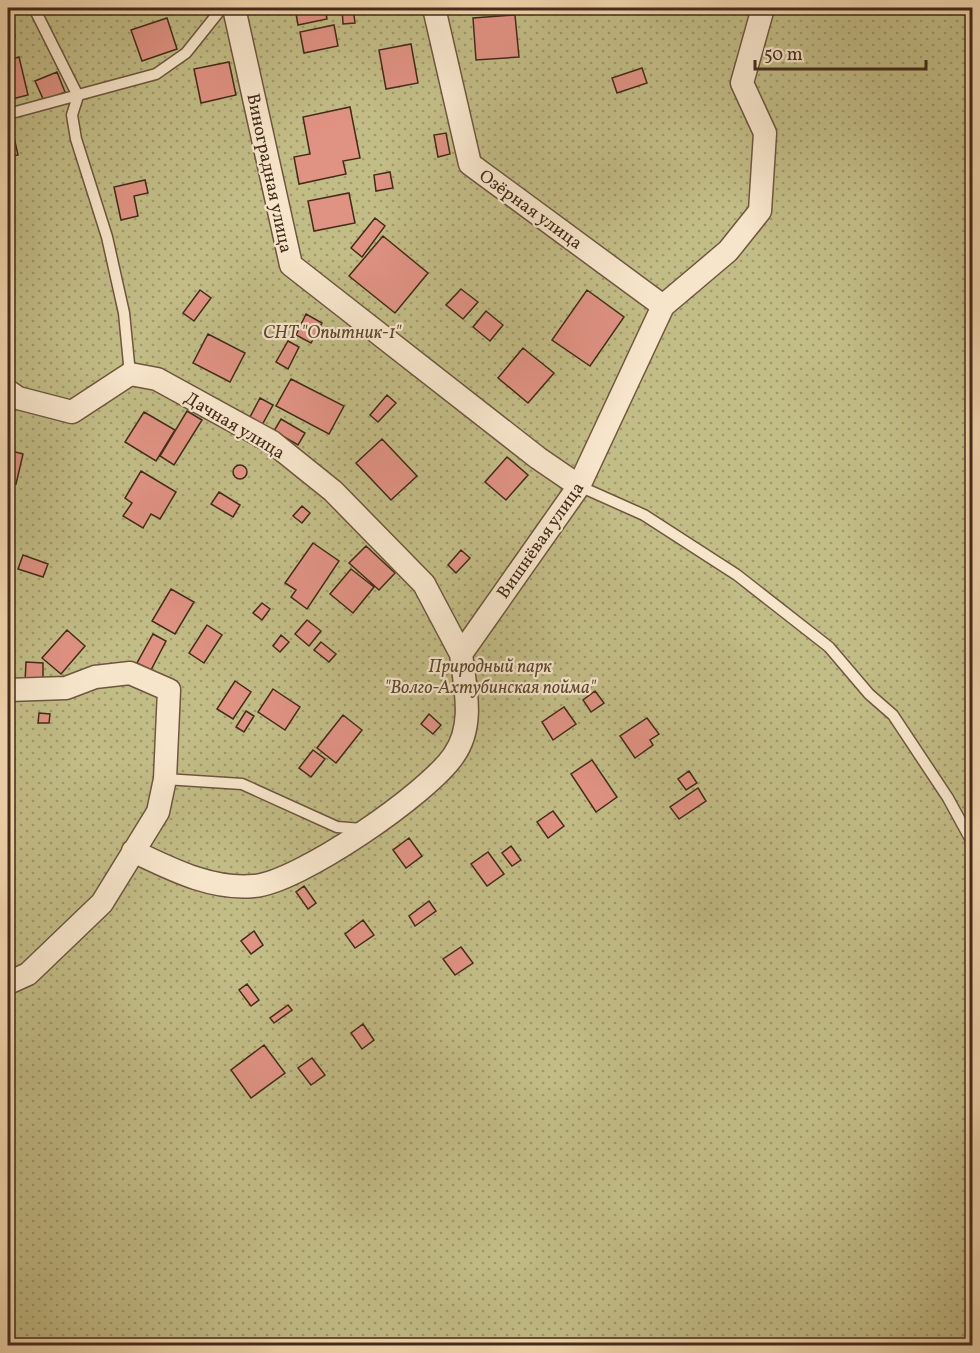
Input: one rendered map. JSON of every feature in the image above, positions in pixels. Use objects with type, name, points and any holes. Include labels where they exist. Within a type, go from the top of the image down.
[{"type":"street","name":"Виноградная улица","points":[[234,8],[291,265],[538,458],[579,486]]},
{"type":"street","name":"Озёрная улица","points":[[434,8],[470,164],[663,306]]},
{"type":"street","name":"Вишнёвая улица","points":[[461,654],[579,486],[663,306],[728,251],[760,211],[765,133],[742,83],[763,8]]},
{"type":"street","points":[[8,391],[18,398],[72,412],[130,374]]},
{"type":"street","name":"Дачная улица","points":[[130,374],[157,379],[272,442],[333,491],[424,584],[461,654]]},
{"type":"street","points":[[134,851],[175,871],[210,883],[254,886],[280,881],[365,829],[429,783],[455,755],[468,716],[461,654]]},
{"type":"street","points":[[8,690],[66,688],[94,677],[130,673],[169,690],[165,779],[158,812],[102,903],[28,974],[8,983]]},
{"type":"lane","points":[[34,8],[78,96],[72,115],[76,138],[107,237],[124,312],[130,374]]},
{"type":"lane","points":[[8,114],[156,74],[186,53],[222,8]]},
{"type":"lane","points":[[579,486],[644,515],[737,575],[829,647],[869,694],[892,715],[948,798],[972,842]]},
{"type":"lane","points":[[165,779],[243,784],[338,827],[365,829]]},
{"type":"green space","name":"Природный парк \"Волго-Ахтубинская пойма\"","points":[[8,8],[972,8],[972,1345],[8,1345]]},
{"type":"building","points":[[295,8],[325,8],[327,19],[298,25]]},
{"type":"building","points":[[342,8],[353,8],[355,23],[343,24]]},
{"type":"building","points":[[515,15],[519,57],[476,60],[473,18]]},
{"type":"building","points":[[167,18],[177,49],[142,61],[131,30]]},
{"type":"building","points":[[8,20],[15,36],[8,39]]},
{"type":"building","points":[[334,25],[338,46],[304,53],[300,32]]},
{"type":"building","points":[[411,44],[418,83],[386,89],[379,50]]},
{"type":"building","points":[[19,57],[28,95],[8,100],[8,60]]},
{"type":"building","points":[[229,62],[236,95],[201,103],[194,69]]},
{"type":"building","points":[[642,68],[647,83],[617,93],[612,78]]},
{"type":"building","points":[[57,72],[65,92],[44,101],[35,81]]},
{"type":"building","points":[[350,107],[360,158],[343,161],[346,174],[299,184],[294,157],[310,154],[303,117]]},
{"type":"building","points":[[13,133],[18,155],[8,157],[8,135]]},
{"type":"building","points":[[446,133],[450,154],[438,157],[434,135]]},
{"type":"building","points":[[390,172],[393,188],[376,191],[374,175]]},
{"type":"building","points":[[145,180],[148,193],[134,196],[138,216],[121,220],[114,187]]},
{"type":"building","points":[[349,193],[355,223],[314,231],[308,201]]},
{"type":"building","points":[[375,218],[385,226],[362,257],[351,248]]},
{"type":"building","points":[[383,236],[428,273],[395,313],[349,276]]},
{"type":"building","points":[[461,289],[478,302],[463,319],[446,305]]},
{"type":"building","points":[[200,290],[211,298],[194,321],[183,313]]},
{"type":"building","points":[[587,290],[624,317],[590,366],[552,340]]},
{"type":"building","points":[[486,311],[503,325],[490,341],[473,327]]},
{"type":"building","points":[[306,314],[322,323],[311,343],[296,335]]},
{"type":"building","points":[[208,334],[245,353],[230,382],[193,363]]},
{"type":"building","points":[[288,341],[299,347],[288,369],[276,362]]},
{"type":"building","points":[[523,348],[554,373],[528,403],[498,378]]},
{"type":"building","points":[[291,379],[344,406],[329,434],[276,406]]},
{"type":"building","points":[[387,395],[396,403],[378,422],[370,415]]},
{"type":"building","points":[[260,398],[273,405],[262,425],[249,419]]},
{"type":"building","points":[[187,411],[202,420],[174,465],[160,456]]},
{"type":"building","points":[[144,412],[175,430],[156,461],[125,442]]},
{"type":"building","points":[[281,419],[305,433],[298,445],[274,431]]},
{"type":"building","points":[[382,439],[417,476],[391,500],[356,463]]},
{"type":"building","points":[[8,450],[23,454],[16,484],[8,482]]},
{"type":"building","points":[[507,457],[528,475],[506,500],[485,482]]},
{"type":"building","points":[[237,465],[243,465],[247,472],[243,479],[237,479],[233,475],[233,469]]},
{"type":"building","points":[[141,471],[176,492],[160,519],[151,514],[143,528],[123,516],[132,503],[125,498]]},
{"type":"building","points":[[219,492],[240,505],[233,517],[211,504]]},
{"type":"building","points":[[302,506],[310,513],[302,523],[293,516]]},
{"type":"building","points":[[313,543],[339,561],[307,609],[291,597],[296,590],[285,583]]},
{"type":"building","points":[[366,546],[395,573],[379,590],[349,563]]},
{"type":"building","points":[[461,550],[470,558],[456,573],[448,565]]},
{"type":"building","points":[[23,555],[48,564],[43,577],[18,569]]},
{"type":"building","points":[[351,569],[374,587],[353,613],[330,594]]},
{"type":"building","points":[[171,589],[194,602],[175,634],[152,621]]},
{"type":"building","points":[[262,603],[270,609],[262,620],[253,613]]},
{"type":"building","points":[[307,620],[321,631],[309,646],[295,634]]},
{"type":"building","points":[[207,625],[222,635],[204,663],[189,653]]},
{"type":"building","points":[[67,630],[85,646],[61,674],[42,658]]},
{"type":"building","points":[[153,634],[166,641],[151,670],[137,663]]},
{"type":"building","points":[[281,635],[289,642],[280,652],[273,646]]},
{"type":"building","points":[[321,642],[336,654],[329,662],[314,650]]},
{"type":"building","points":[[26,662],[43,663],[43,683],[25,682]]},
{"type":"building","points":[[235,681],[251,692],[233,719],[217,709]]},
{"type":"building","points":[[273,689],[300,707],[285,730],[258,712]]},
{"type":"building","points":[[595,691],[604,703],[591,712],[583,700]]},
{"type":"building","points":[[564,707],[576,724],[553,740],[542,722]]},
{"type":"building","points":[[246,711],[254,716],[244,732],[236,727]]},
{"type":"building","points":[[39,713],[50,714],[49,723],[38,723]]},
{"type":"building","points":[[429,714],[441,725],[433,734],[421,724]]},
{"type":"building","points":[[343,715],[362,730],[336,763],[317,748]]},
{"type":"building","points":[[647,718],[659,734],[650,740],[653,745],[635,758],[620,736]]},
{"type":"building","points":[[313,750],[325,759],[311,777],[299,768]]},
{"type":"building","points":[[592,760],[617,797],[596,812],[571,774]]},
{"type":"building","points":[[689,771],[697,783],[686,790],[678,779]]},
{"type":"building","points":[[698,788],[706,801],[679,819],[670,807]]},
{"type":"building","points":[[553,811],[564,826],[548,838],[537,822]]},
{"type":"building","points":[[409,838],[422,856],[406,868],[393,850]]},
{"type":"building","points":[[511,846],[521,860],[512,866],[502,853]]},
{"type":"building","points":[[488,852],[504,874],[487,886],[471,864]]},
{"type":"building","points":[[304,886],[316,903],[308,909],[296,892]]},
{"type":"building","points":[[429,901],[436,911],[415,926],[409,916]]},
{"type":"building","points":[[363,920],[374,935],[355,948],[345,934]]},
{"type":"building","points":[[254,931],[263,945],[251,954],[241,941]]},
{"type":"building","points":[[461,947],[473,963],[455,975],[443,959]]},
{"type":"building","points":[[247,984],[259,1000],[251,1006],[239,990]]},
{"type":"building","points":[[288,1005],[292,1010],[274,1023],[270,1018]]},
{"type":"building","points":[[363,1024],[374,1040],[362,1049],[351,1033]]},
{"type":"building","points":[[264,1045],[285,1073],[251,1098],[231,1070]]},
{"type":"building","points":[[312,1058],[325,1075],[311,1085],[298,1068]]},
{"type":"park label","name":"СНТ \"Опытник-1\"","points":[[332,332]]}]
